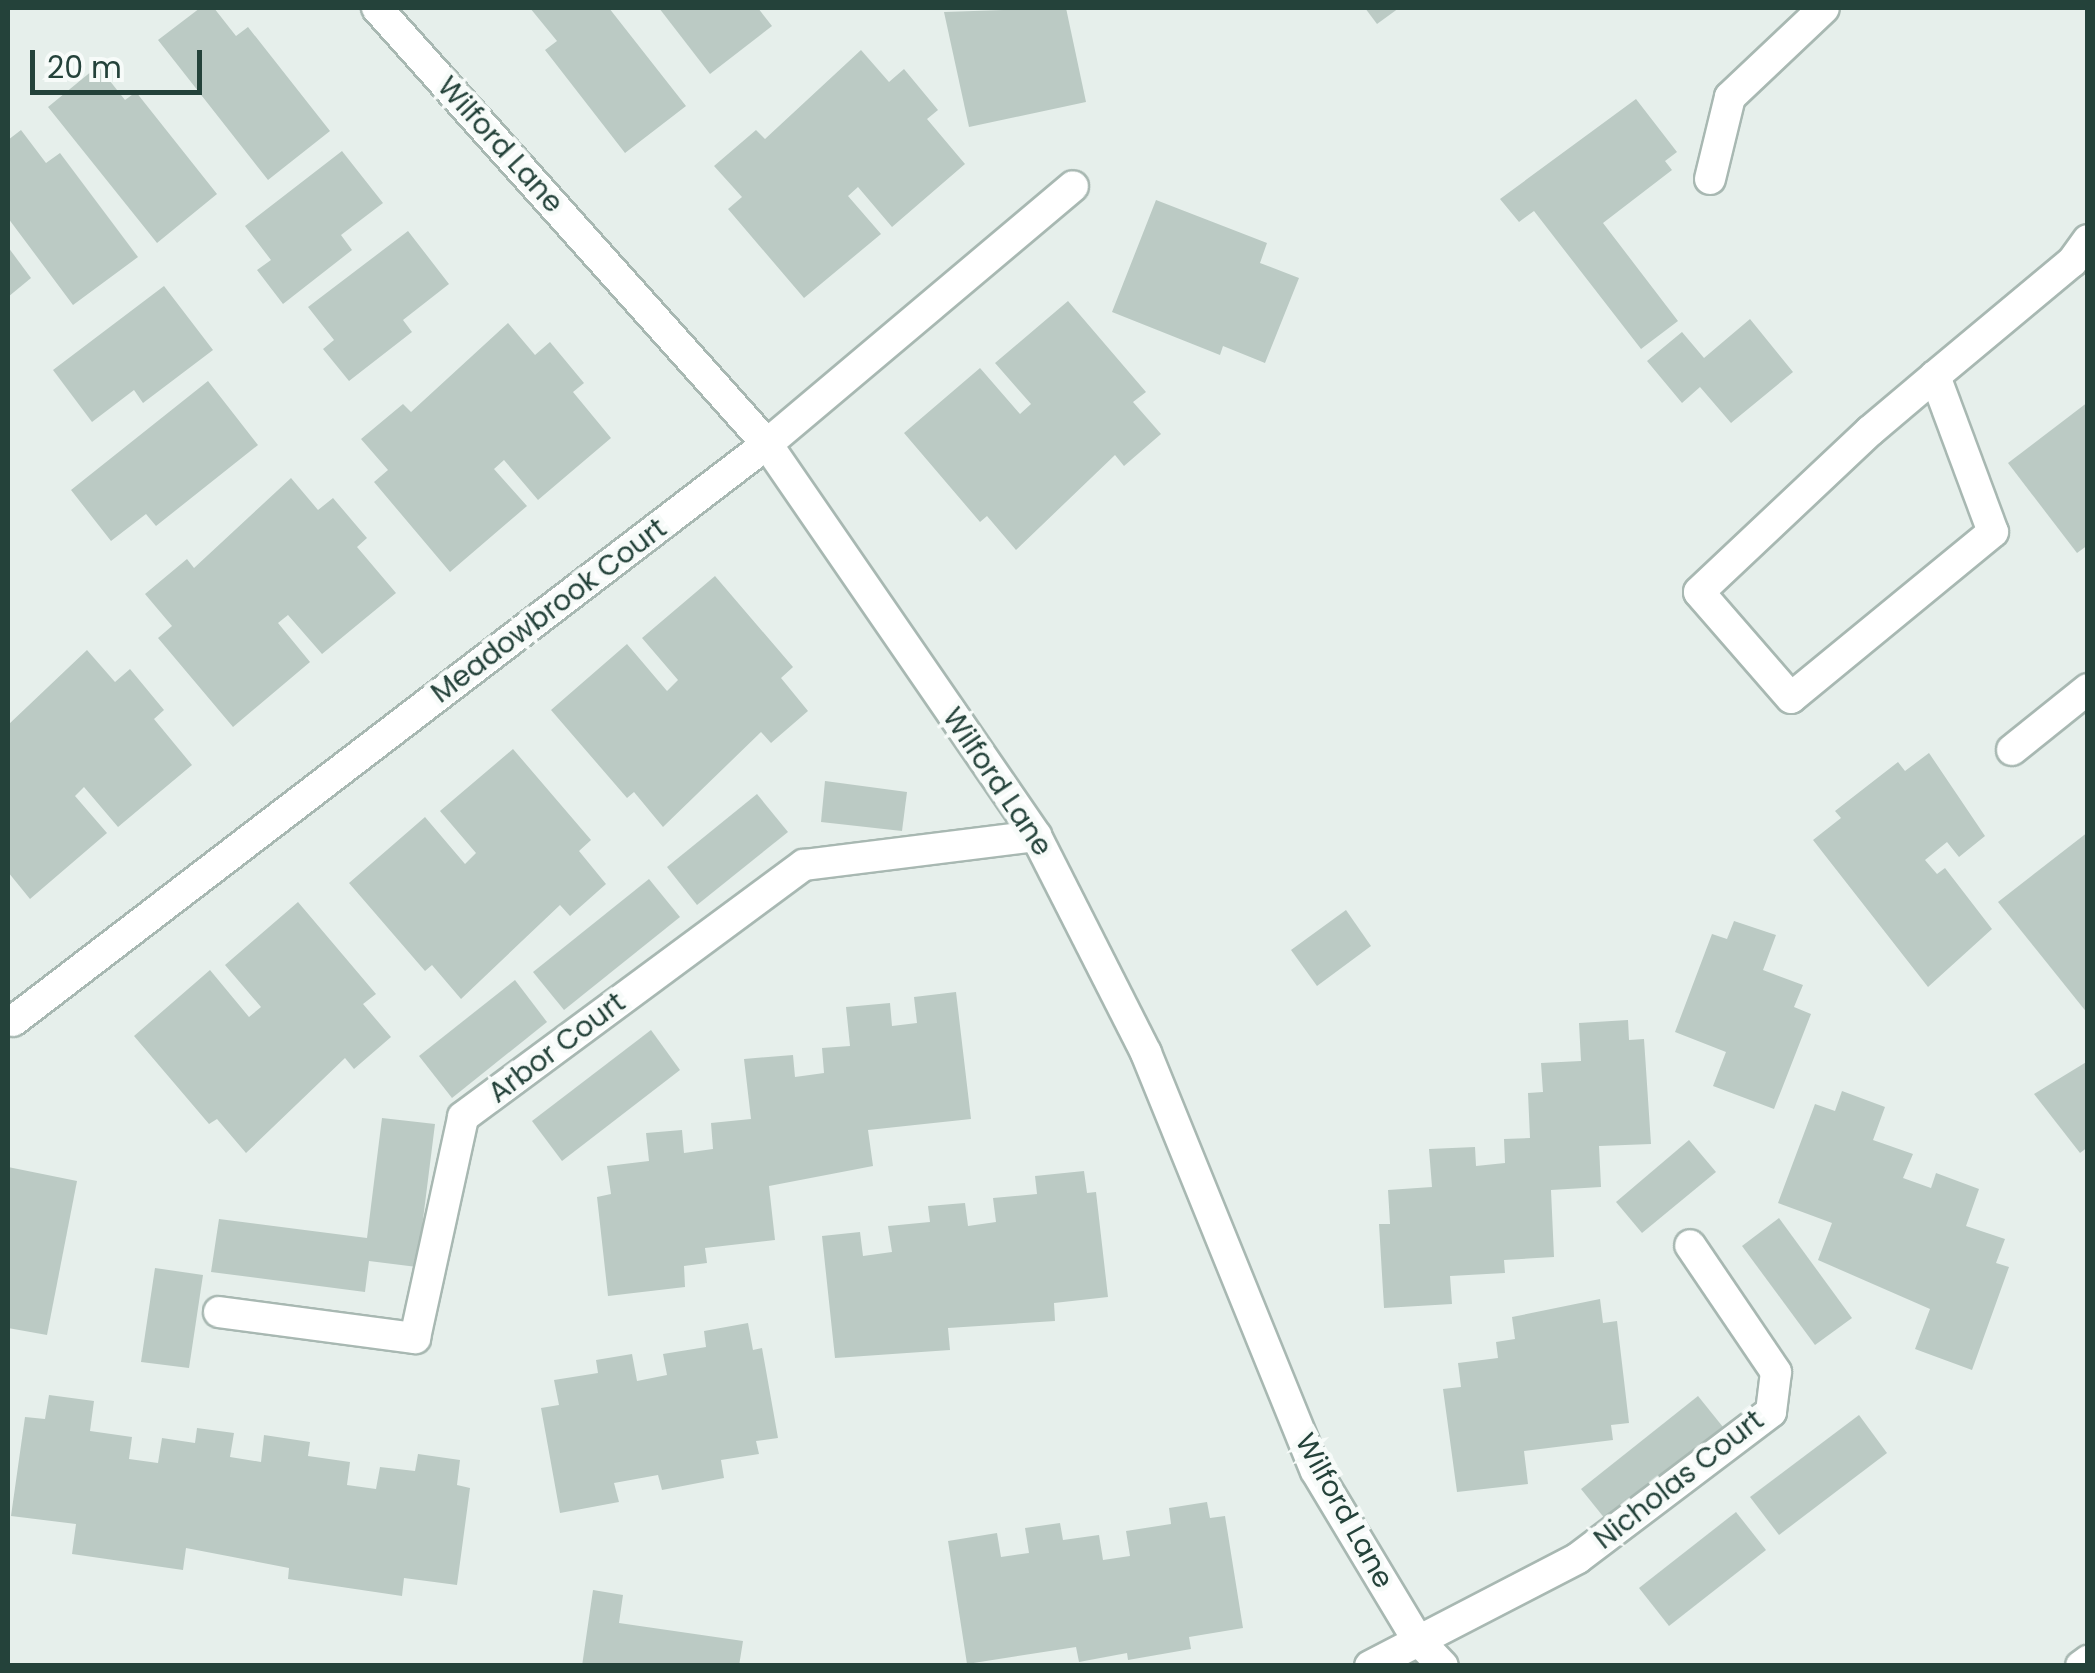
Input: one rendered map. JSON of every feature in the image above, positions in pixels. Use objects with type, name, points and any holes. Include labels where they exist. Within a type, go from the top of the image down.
[{"type":"street","name":"Wilford Lane","points":[[378,8],[767,444],[1036,836],[1146,1053],[1316,1471],[1417,1639],[1443,1666]]},
{"type":"street","points":[[1710,178],[1730,98],[1824,8]]},
{"type":"street","name":"Meadowbrook Court","points":[[12,1021],[767,444],[1074,186]]},
{"type":"street","points":[[1936,376],[1994,532],[1791,698],[1700,592],[1936,376],[2088,240]]},
{"type":"street","points":[[2012,750],[2088,688]]},
{"type":"street","name":"Arbor Court","points":[[219,1312],[415,1338],[463,1117],[804,865],[1036,836]]},
{"type":"street","name":"Nicholas Court","points":[[1370,1666],[1578,1558],[1771,1412],[1776,1372],[1690,1245]]},
{"type":"street","points":[[2081,1666],[2088,1660]]},
{"type":"building","points":[[200,8],[214,8],[236,36],[248,27],[330,131],[268,180],[158,40]]},
{"type":"building","points":[[530,8],[609,8],[686,106],[625,153],[545,50],[557,41]]},
{"type":"building","points":[[659,8],[758,8],[772,26],[710,74]]},
{"type":"building","points":[[1066,8],[1086,102],[969,127],[944,12]]},
{"type":"building","points":[[1365,8],[1399,8],[1377,24]]},
{"type":"building","points":[[861,50],[889,82],[904,69],[938,110],[927,119],[965,164],[892,227],[858,187],[848,196],[881,234],[804,298],[728,209],[742,197],[714,166],[756,130],[765,139]]},
{"type":"building","points":[[98,66],[125,100],[136,92],[217,194],[157,243],[48,107]]},
{"type":"building","points":[[1636,99],[1677,152],[1665,161],[1672,170],[1603,223],[1678,321],[1641,349],[1534,211],[1519,222],[1500,199]]},
{"type":"building","points":[[21,130],[46,163],[60,153],[138,257],[73,305],[8,218],[8,140]]},
{"type":"building","points":[[342,151],[383,203],[341,235],[352,250],[283,304],[257,270],[271,260],[245,226]]},
{"type":"building","points":[[1156,200],[1267,243],[1260,263],[1299,278],[1265,363],[1223,346],[1220,355],[1112,312]]},
{"type":"building","points":[[408,231],[449,284],[403,320],[412,332],[349,381],[323,349],[334,340],[308,307]]},
{"type":"building","points":[[8,247],[31,278],[8,297]]},
{"type":"building","points":[[164,286],[213,350],[143,403],[134,390],[92,422],[53,370]]},
{"type":"building","points":[[1068,301],[1146,392],[1133,402],[1161,434],[1124,466],[1115,455],[1016,550],[987,516],[980,522],[904,433],[980,368],[1020,414],[1031,404],[995,363]]},
{"type":"building","points":[[1750,319],[1793,372],[1731,423],[1700,387],[1682,403],[1647,361],[1682,332],[1704,358]]},
{"type":"building","points":[[508,323],[535,355],[550,342],[584,383],[573,392],[611,438],[538,500],[504,460],[494,469],[527,506],[450,572],[374,482],[388,470],[361,439],[403,404],[411,412]]},
{"type":"building","points":[[208,381],[258,445],[156,526],[146,514],[111,541],[71,490]]},
{"type":"building","points":[[2088,402],[2088,545],[2077,553],[2008,463]]},
{"type":"building","points":[[291,478],[318,510],[333,498],[367,538],[357,547],[396,593],[322,654],[288,615],[278,623],[310,662],[233,727],[158,638],[172,626],[145,594],[187,559],[194,568]]},
{"type":"building","points":[[715,576],[793,667],[781,678],[808,711],[771,743],[761,732],[663,827],[634,792],[627,798],[551,710],[627,644],[667,691],[678,680],[642,638]]},
{"type":"building","points":[[87,650],[115,682],[130,669],[164,710],[154,719],[192,765],[118,827],[84,787],[75,796],[107,833],[30,899],[8,872],[8,725]]},
{"type":"building","points":[[513,749],[591,840],[579,851],[606,884],[570,916],[560,905],[461,999],[432,965],[425,971],[349,883],[425,817],[465,864],[476,853],[440,811]]},
{"type":"building","points":[[1929,753],[1985,836],[1959,857],[1947,842],[1925,860],[1937,874],[1945,868],[1992,929],[1928,987],[1813,840],[1841,818],[1835,811],[1898,762],[1905,771]]},
{"type":"building","points":[[825,781],[907,792],[902,831],[821,822]]},
{"type":"building","points":[[757,794],[788,832],[697,905],[667,867]]},
{"type":"building","points":[[2088,832],[2088,1014],[1998,902]]},
{"type":"building","points":[[649,879],[680,917],[564,1010],[533,972]]},
{"type":"building","points":[[298,902],[376,994],[363,1004],[391,1037],[354,1069],[345,1058],[246,1153],[217,1119],[209,1124],[134,1036],[210,970],[249,1017],[261,1007],[225,965]]},
{"type":"building","points":[[1346,910],[1371,946],[1317,986],[1291,950]]},
{"type":"building","points":[[1734,921],[1776,935],[1763,970],[1803,985],[1794,1007],[1811,1014],[1774,1109],[1713,1086],[1726,1052],[1675,1032],[1712,934],[1727,939]]},
{"type":"building","points":[[515,980],[547,1022],[452,1098],[419,1056]]},
{"type":"building","points":[[956,992],[971,1119],[868,1130],[873,1166],[769,1186],[775,1240],[705,1248],[707,1263],[684,1266],[685,1287],[608,1296],[597,1197],[611,1194],[607,1166],[649,1161],[646,1133],[682,1130],[684,1153],[713,1149],[711,1123],[751,1119],[744,1059],[793,1055],[795,1077],[824,1073],[822,1048],[850,1046],[846,1007],[890,1003],[892,1026],[917,1023],[914,997]]},
{"type":"building","points":[[1628,1020],[1629,1040],[1644,1039],[1651,1144],[1599,1146],[1601,1187],[1551,1190],[1554,1257],[1504,1260],[1505,1273],[1450,1276],[1452,1304],[1384,1308],[1379,1224],[1390,1224],[1388,1190],[1432,1187],[1429,1149],[1475,1147],[1476,1166],[1505,1163],[1504,1139],[1530,1138],[1528,1093],[1543,1092],[1541,1063],[1581,1061],[1579,1023]]},
{"type":"building","points":[[651,1030],[680,1070],[562,1161],[532,1121]]},
{"type":"building","points":[[2088,1061],[2088,1147],[2080,1153],[2034,1094]]},
{"type":"building","points":[[1842,1091],[1885,1107],[1873,1140],[1913,1154],[1903,1178],[1931,1188],[1936,1173],[1979,1189],[1966,1226],[2005,1239],[1996,1263],[2009,1267],[1972,1370],[1915,1349],[1930,1309],[1818,1260],[1832,1223],[1778,1203],[1815,1104],[1835,1111]]},
{"type":"building","points":[[382,1118],[435,1124],[417,1267],[369,1261],[365,1292],[211,1272],[219,1219],[367,1238]]},
{"type":"building","points":[[1689,1140],[1716,1172],[1642,1233],[1616,1202]]},
{"type":"building","points":[[8,1167],[77,1181],[47,1335],[8,1328]]},
{"type":"building","points":[[1084,1171],[1087,1193],[1096,1192],[1108,1297],[1054,1303],[1055,1321],[948,1328],[950,1350],[835,1358],[822,1236],[860,1232],[863,1256],[892,1252],[888,1226],[930,1222],[928,1206],[965,1203],[968,1226],[996,1222],[993,1198],[1037,1194],[1035,1176]]},
{"type":"building","points":[[1779,1218],[1852,1318],[1815,1345],[1742,1246]]},
{"type":"building","points":[[155,1268],[203,1275],[189,1368],[141,1362]]},
{"type":"building","points":[[1600,1299],[1603,1323],[1617,1321],[1629,1423],[1611,1425],[1613,1440],[1524,1451],[1528,1484],[1457,1492],[1443,1389],[1461,1387],[1458,1363],[1498,1358],[1496,1342],[1515,1339],[1512,1317]]},
{"type":"building","points":[[748,1323],[753,1350],[762,1348],[778,1438],[756,1441],[759,1454],[721,1460],[724,1478],[662,1490],[658,1475],[614,1483],[619,1502],[560,1513],[541,1408],[559,1405],[554,1380],[598,1373],[596,1360],[632,1354],[637,1381],[667,1375],[663,1354],[706,1347],[704,1331]]},
{"type":"building","points":[[49,1395],[94,1401],[90,1431],[132,1437],[129,1459],[158,1463],[162,1438],[195,1443],[197,1428],[234,1433],[230,1457],[261,1462],[264,1435],[310,1442],[308,1456],[350,1462],[347,1485],[376,1489],[380,1467],[415,1471],[418,1454],[460,1460],[457,1485],[470,1488],[457,1585],[404,1578],[402,1596],[288,1579],[289,1568],[186,1548],[183,1570],[72,1554],[76,1524],[11,1516],[25,1417],[45,1419]]},
{"type":"building","points":[[1698,1396],[1727,1432],[1610,1525],[1581,1489]]},
{"type":"building","points":[[1859,1415],[1887,1453],[1779,1535],[1750,1497]]},
{"type":"building","points":[[1207,1502],[1210,1518],[1225,1516],[1243,1628],[1189,1637],[1191,1649],[1128,1660],[1127,1653],[1079,1662],[1076,1647],[967,1664],[948,1541],[997,1533],[1001,1557],[1029,1553],[1025,1528],[1060,1523],[1063,1540],[1099,1535],[1103,1560],[1130,1556],[1126,1531],[1171,1524],[1169,1508]]},
{"type":"building","points":[[1736,1512],[1766,1550],[1669,1626],[1639,1588]]},
{"type":"building","points":[[593,1590],[623,1595],[619,1623],[743,1641],[739,1666],[582,1666]]}]
